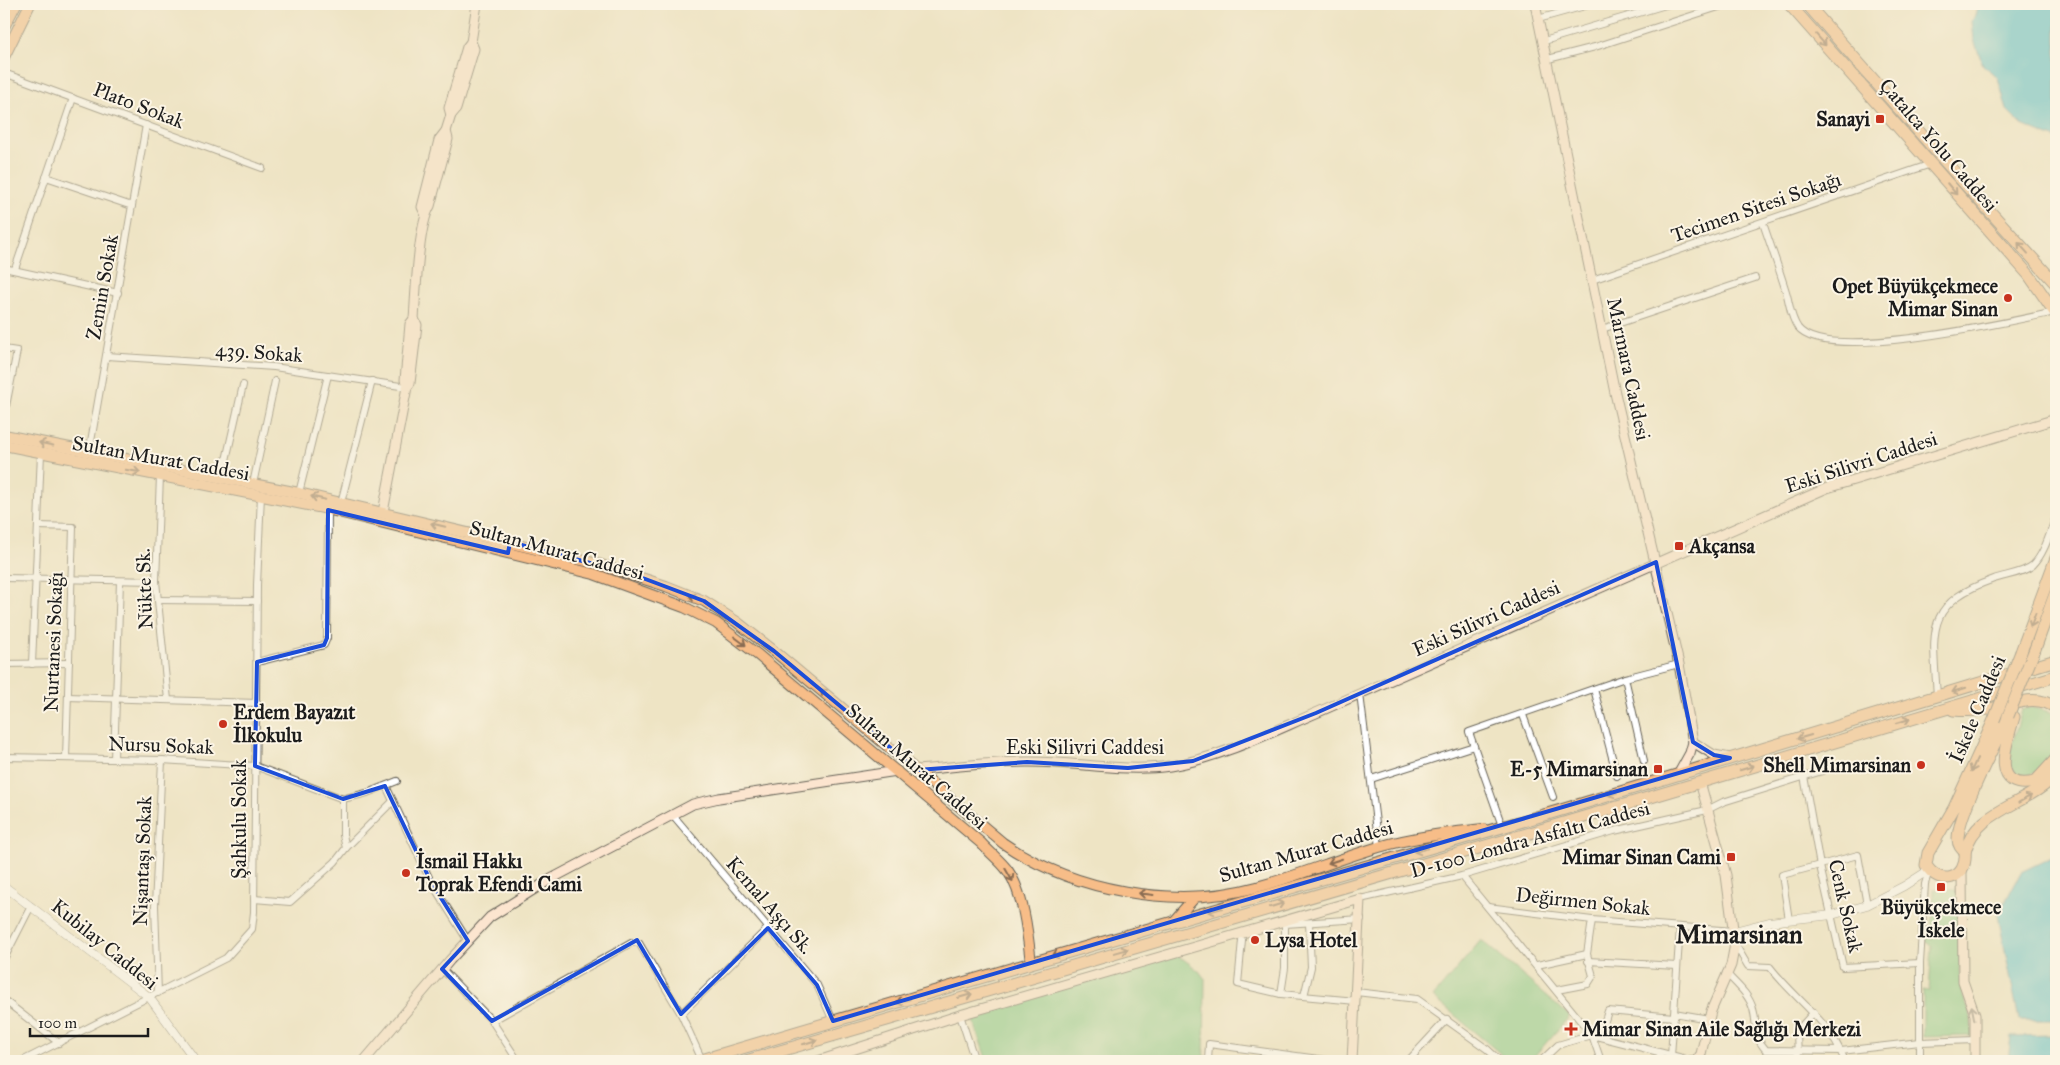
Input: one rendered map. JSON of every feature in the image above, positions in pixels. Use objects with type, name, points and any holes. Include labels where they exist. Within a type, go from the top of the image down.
[{"type":"highway","name":"Çatalca Yolu Caddesi","points":[[1789,4],[2029,275],[2056,313]]},
{"type":"highway","name":"Çatalca Yolu Caddesi","points":[[1807,4],[1965,184],[2056,284]]},
{"type":"highway","name":"İskele Caddesi","points":[[1929,870],[1926,866],[1926,858],[1954,808],[1994,720],[2056,558]]},
{"type":"highway","name":"İskele Caddesi","points":[[1962,872],[1965,865],[1962,848],[1962,820],[2012,715],[2023,679],[2056,593]]},
{"type":"highway","points":[[700,1061],[1561,810],[2056,660]]},
{"type":"highway","points":[[746,1061],[2056,676]]},
{"type":"highway","points":[[1943,709],[1985,710],[2035,700],[2056,708]]},
{"type":"highway","points":[[2012,715],[2004,758],[2007,775],[2021,784],[2035,782],[2056,759]]},
{"type":"highway","points":[[1932,846],[1941,843],[1962,848],[1978,827],[1991,816],[2042,789],[2056,774]]},
{"type":"highway","points":[[1929,870],[1943,877],[1952,878],[1962,872]]},
{"type":"main road","points":[[4,27],[16,4]]},
{"type":"main road","points":[[4,57],[30,4]]},
{"type":"main road","points":[[382,518],[407,387],[410,382],[417,325],[414,319],[425,213],[430,206],[448,139],[446,131],[451,115],[456,109],[474,49],[471,42],[477,4]]},
{"type":"main road","name":"Marmara Caddesi","points":[[1535,4],[1548,59],[1624,431],[1680,664],[1693,742]]},
{"type":"main road","name":"Eski Silivri Caddesi","points":[[917,770],[1027,762],[1128,768],[1170,766],[1242,744],[1360,694],[1827,488],[2056,419]]},
{"type":"main road","name":"Sultan Murat Caddesi","points":[[4,435],[341,503],[382,518],[508,553],[594,574],[684,607],[716,623],[758,655],[960,823],[993,855],[1008,872],[1017,891],[1026,924],[1031,963]]},
{"type":"main road","name":"Sultan Murat Caddesi","points":[[4,445],[261,495],[328,510],[510,542],[632,574],[704,601],[737,622],[774,651],[1003,843],[1023,857],[1076,878],[1113,888],[1147,894],[1195,897],[1256,887],[1379,846],[1413,838],[1502,826]]},
{"type":"main road","points":[[508,553],[510,542]]},
{"type":"main road","points":[[1679,773],[1690,753],[1693,742],[1714,755],[1730,758]]},
{"type":"main road","points":[[364,1061],[490,917],[541,885],[653,827],[672,814],[693,804],[719,798],[897,771],[917,770]]},
{"type":"main road","points":[[1697,1061],[1709,1019],[1731,965],[1735,944],[1726,875],[1700,782]]},
{"type":"main road","points":[[993,855],[1003,843]]},
{"type":"main road","name":"İskele Caddesi","points":[[1962,872],[1963,981],[1975,1015],[1975,1061]]},
{"type":"main road","points":[[1173,922],[1195,897]]},
{"type":"main road","points":[[818,1061],[960,1015],[1360,899],[1361,919],[1352,1061]]},
{"type":"street","points":[[1538,19],[1592,4]]},
{"type":"street","points":[[1544,41],[1669,4]]},
{"type":"street","points":[[1548,59],[1595,47],[1728,4]]},
{"type":"street","name":"Plato Sokak","points":[[4,73],[262,168]]},
{"type":"street","points":[[15,269],[73,98]]},
{"type":"street","name":"Zemin Sokak","points":[[89,453],[146,126]]},
{"type":"street","name":"Tecimen Sitesi Sokağı","points":[[1592,280],[1931,164]]},
{"type":"street","points":[[46,177],[132,206]]},
{"type":"street","points":[[1763,223],[1791,314],[1799,329],[1813,339],[1841,342],[1884,341],[1957,331],[2056,313]]},
{"type":"street","points":[[4,268],[118,293]]},
{"type":"street","points":[[1602,330],[1756,278]]},
{"type":"street","points":[[4,349],[17,351],[4,416]]},
{"type":"street","name":"439. Sokak","points":[[107,356],[274,367],[407,387]]},
{"type":"street","points":[[299,493],[328,374]]},
{"type":"street","points":[[254,484],[275,381]]},
{"type":"street","points":[[341,503],[372,381]]},
{"type":"street","points":[[222,478],[243,385]]},
{"type":"street","points":[[32,664],[41,453]]},
{"type":"street","name":"Nükte Sk.","points":[[160,476],[156,581],[168,700]]},
{"type":"street","name":"Şahkulu Sokak","points":[[22,1061],[226,958],[252,929],[257,703],[256,601],[261,495]]},
{"type":"street","points":[[256,662],[324,645],[327,638],[328,510]]},
{"type":"street","points":[[1937,696],[1934,640],[1936,628],[1944,609],[1951,600],[1962,592],[2032,566],[2040,555],[2056,517]]},
{"type":"street","name":"Nurtanesi Sokağı","points":[[38,526],[73,527],[66,758]]},
{"type":"street","points":[[4,578],[156,581]]},
{"type":"street","points":[[114,759],[120,580]]},
{"type":"street","points":[[158,600],[256,601]]},
{"type":"street","points":[[4,664],[69,663]]},
{"type":"street","points":[[1502,826],[1469,732],[1523,715],[1625,678],[1680,664]]},
{"type":"street","points":[[1625,678],[1644,761]]},
{"type":"street","points":[[1594,689],[1617,776]]},
{"type":"street","points":[[1360,694],[1379,846]]},
{"type":"street","points":[[68,697],[257,703]]},
{"type":"street","points":[[1523,715],[1554,797]]},
{"type":"street","points":[[1371,778],[1474,746]]},
{"type":"street","name":"Nursu Sokak","points":[[4,757],[162,760],[255,766],[343,799]]},
{"type":"street","name":"Nişantaşı Sokak","points":[[158,993],[155,906],[162,760]]},
{"type":"street","name":"D-100 Londra Asfaltı Caddesi","points":[[1360,899],[1462,876],[1614,831],[1707,810],[1723,802],[1822,770]]},
{"type":"street","name":"Cenk Sokak","points":[[1804,776],[1820,866],[1843,967],[1920,963]]},
{"type":"street","points":[[346,848],[343,835],[343,799],[397,781]]},
{"type":"street","points":[[386,786],[431,882],[468,941]]},
{"type":"street","points":[[254,899],[290,902],[335,862],[346,848],[393,801]]},
{"type":"street","name":"Kemal Aşçı Sk.","points":[[672,814],[817,985],[833,1021]]},
{"type":"street","points":[[1789,920],[1782,875],[1858,855],[1867,905]]},
{"type":"street","points":[[1734,931],[1789,920],[1832,915],[1867,905],[1904,886],[1929,870]]},
{"type":"street","name":"İskele Caddesi","points":[[1920,1061],[1920,963],[1925,884],[1929,870]]},
{"type":"street","points":[[1462,876],[1537,965],[1592,1035],[1601,1061]]},
{"type":"street","name":"Kubilay Caddesi","points":[[4,886],[149,997],[196,1061]]},
{"type":"street","points":[[4,959],[31,906]]},
{"type":"street","name":"Değirmen Sokak","points":[[1488,907],[1592,920],[1734,931]]},
{"type":"street","points":[[1281,994],[1285,968],[1285,924],[1361,919]]},
{"type":"street","points":[[1557,990],[1588,984],[1593,976],[1588,957],[1592,920]]},
{"type":"street","points":[[1304,996],[1311,967],[1309,922]]},
{"type":"street","points":[[1671,1056],[1680,927]]},
{"type":"street","points":[[681,1014],[768,928]]},
{"type":"street","points":[[1242,940],[1238,984],[1281,994],[1356,1002]]},
{"type":"street","points":[[492,1021],[633,942],[639,943],[681,1014],[700,1061]]},
{"type":"street","points":[[1735,944],[1748,966],[1770,967],[1814,1012],[1825,1024],[1844,1061]]},
{"type":"street","points":[[1537,965],[1588,957],[1677,966]]},
{"type":"street","points":[[442,970],[492,1021],[518,1061]]},
{"type":"street","points":[[1726,974],[1748,997],[1754,1010],[1757,1041],[1766,1050],[1840,1051],[1920,1042],[1975,1040]]},
{"type":"street","points":[[1356,992],[1417,999],[1447,1019],[1500,1061]]},
{"type":"street","points":[[4,1000],[59,1043]]},
{"type":"street","points":[[1600,1037],[1608,1011],[1709,1019]]},
{"type":"street","points":[[1798,1061],[1797,1031],[1814,1012]]},
{"type":"street","points":[[960,1015],[975,1061]]},
{"type":"street","points":[[1408,1061],[1447,1019]]},
{"type":"street","points":[[1541,1061],[1558,1045],[1592,1035],[1661,1054],[1697,1061]]},
{"type":"street","points":[[1208,1061],[1209,1044],[1333,1061]]},
{"type":"street","points":[[1658,1061],[1661,1054]]},
{"type":"highlighted area","points":[[328,510],[508,553],[510,542],[632,574],[704,601],[774,651],[917,770],[1027,762],[1128,768],[1193,761],[1316,713],[1656,562],[1693,742],[1714,755],[1730,758],[833,1021],[817,985],[768,928],[681,1014],[637,940],[492,1021],[442,969],[468,941],[431,882],[385,786],[343,799],[255,766],[257,662],[324,645],[327,638]]},
{"type":"green space","points":[[2031,707],[2051,712],[2056,718],[2057,743],[2050,759],[2038,771],[2024,776],[2017,773],[2011,767],[2010,751],[2022,710]]},
{"type":"green space","points":[[1933,889],[1957,890],[1961,991],[1971,1016],[1972,1036],[1923,1037],[1923,990],[1929,991],[1932,947],[1925,941],[1925,937],[1932,939]]},
{"type":"green space","points":[[1481,940],[1570,1016],[1530,1061],[1509,1061],[1433,997]]},
{"type":"green space","points":[[1178,955],[1199,971],[1205,979],[1204,1061],[987,1061],[972,1017],[1141,963]]},
{"type":"water","points":[[1981,4],[2056,4],[2056,139],[2022,125],[2007,110],[1998,78],[1983,65],[1974,40],[1972,21]]},
{"type":"water","points":[[2056,855],[2056,1020],[2019,1020],[1998,915],[2021,872]]},
{"type":"water","points":[[2056,1035],[2056,1061],[2008,1061],[2011,1036]]},
{"type":"place","name":"Sanayi","points":[[1880,119]]},
{"type":"place","name":"Opet Büyükçekmece Mimar Sinan","points":[[2008,298]]},
{"type":"place","name":"Akçansa","points":[[1679,546]]},
{"type":"place","name":"Erdem Bayazıt İlkokulu","points":[[223,724]]},
{"type":"place","name":"Shell Mimarsinan","points":[[1921,765]]},
{"type":"place","name":"E-5 Mimarsinan","points":[[1658,769]]},
{"type":"place","name":"Mimar Sinan Cami","points":[[1731,857]]},
{"type":"place","name":"İsmail Hakkı Toprak Efendi Cami","points":[[406,873]]},
{"type":"place","name":"Büyükçekmece İskele","points":[[1941,887]]},
{"type":"place","name":"Lysa Hotel","points":[[1255,940]]},
{"type":"place","name":"Mimar Sinan Aile Sağlığı Merkezi","points":[[1571,1029]]},
{"type":"district","name":"Mimarsinan","points":[[1739,934]]}]
